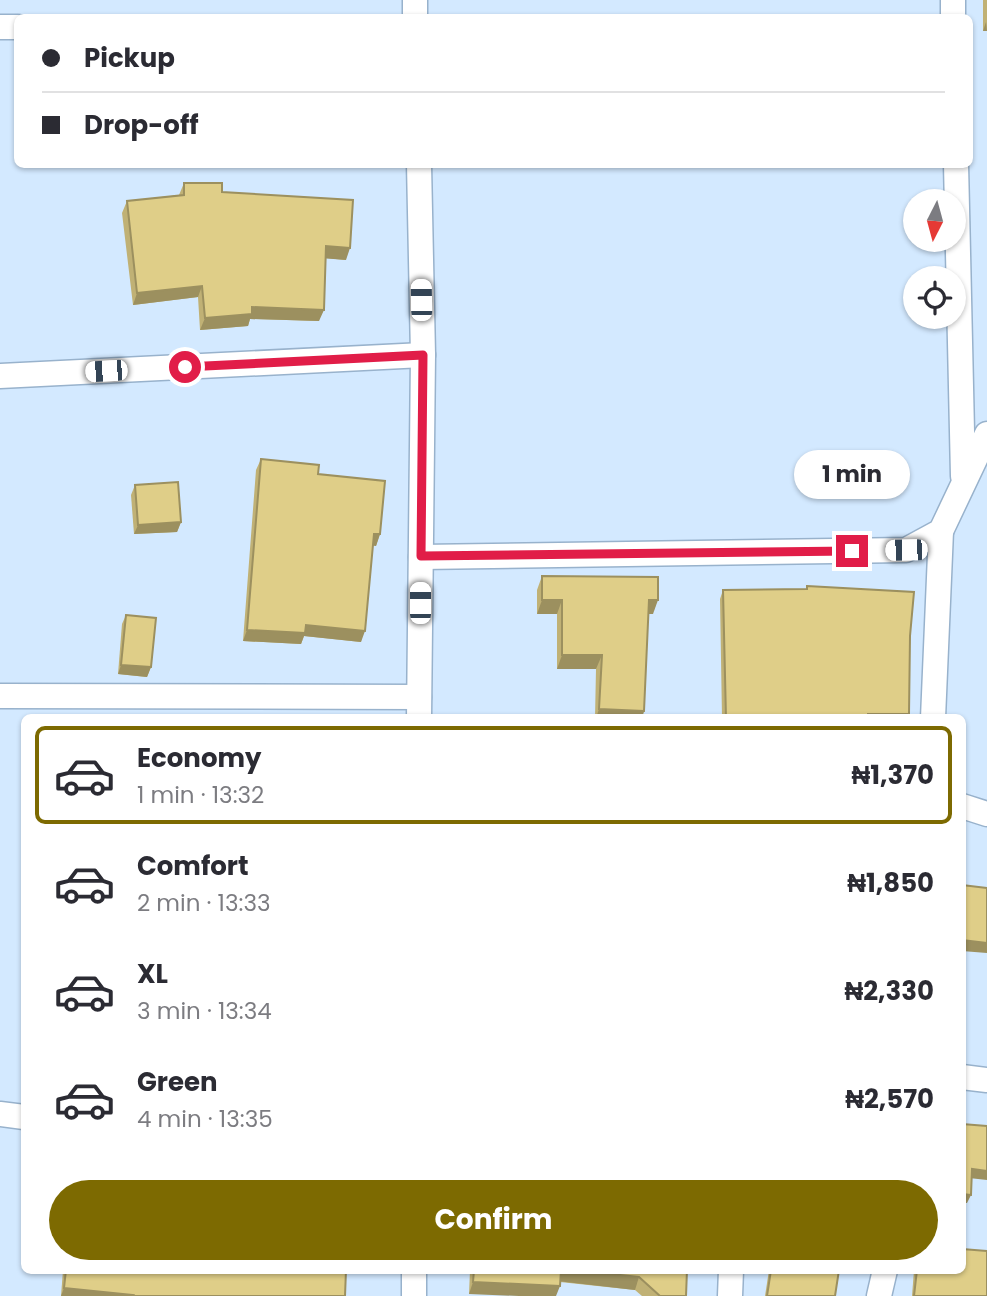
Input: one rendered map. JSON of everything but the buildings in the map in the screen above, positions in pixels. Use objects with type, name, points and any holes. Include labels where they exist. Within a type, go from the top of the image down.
[{"type":"street","points":[[0,696],[419,707],[423,355],[419,168]]},
{"type":"street","points":[[956,168],[963,480]]},
{"type":"street","points":[[0,376],[423,355]]},
{"type":"street","points":[[933,714],[941,531],[987,434]]},
{"type":"street","points":[[421,556],[906,550],[941,531]]},
{"type":"street","points":[[966,807],[987,814]]},
{"type":"street","points":[[966,1077],[987,1080]]},
{"type":"street","points":[[0,1114],[21,1117]]},
{"type":"street","points":[[414,1274],[414,1296]]},
{"type":"street","points":[[730,1296],[732,1274]]},
{"type":"street","points":[[879,1296],[884,1274]]},
{"type":"route","points":[[185,367],[423,355],[421,556],[852,551]]}]
